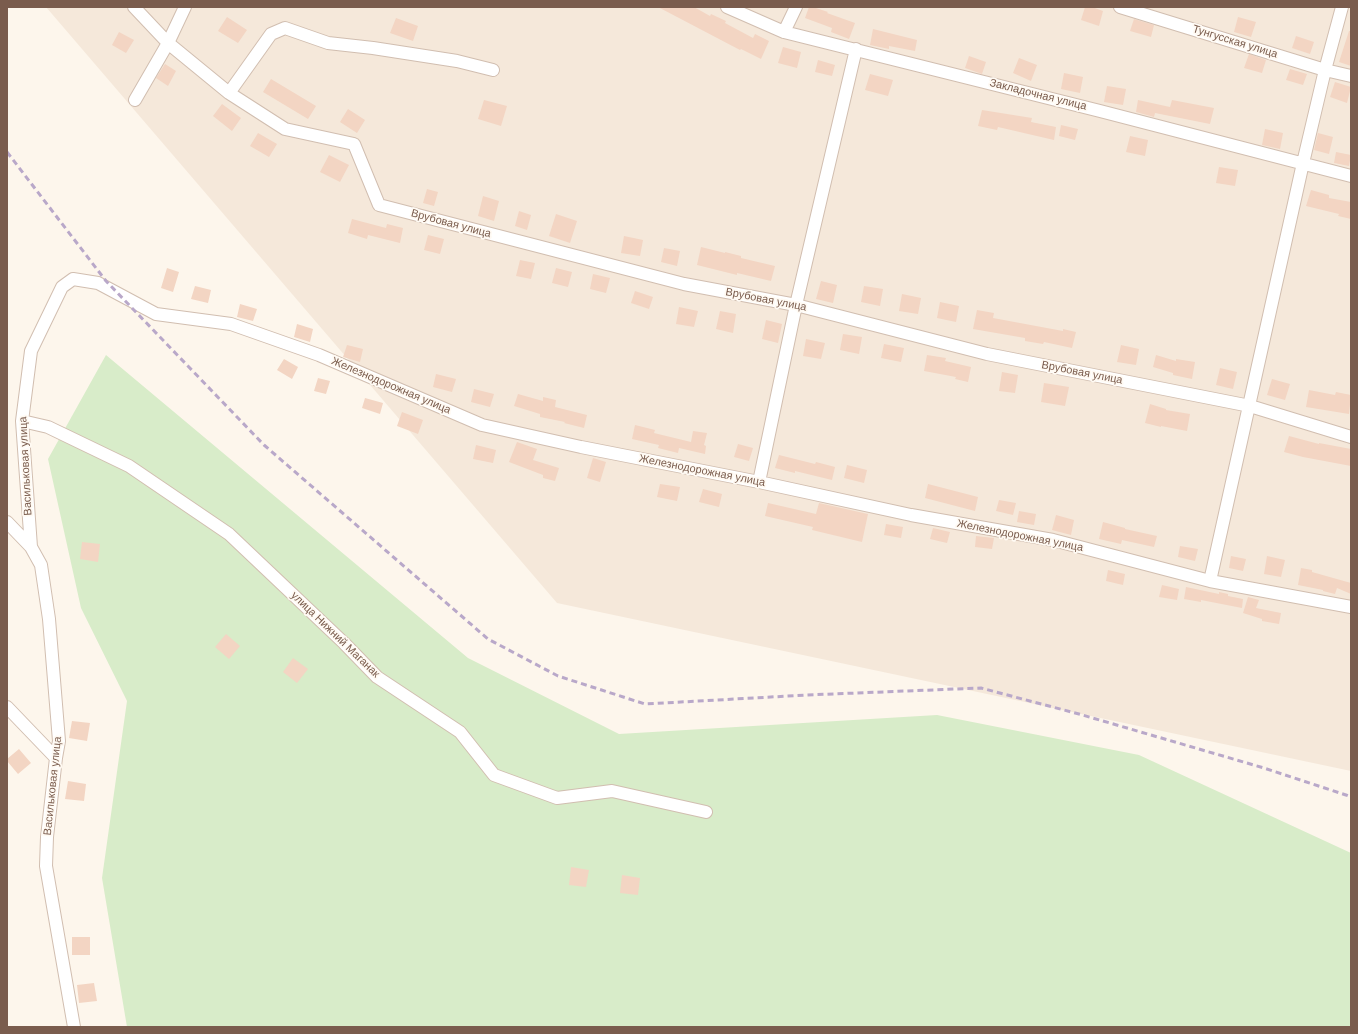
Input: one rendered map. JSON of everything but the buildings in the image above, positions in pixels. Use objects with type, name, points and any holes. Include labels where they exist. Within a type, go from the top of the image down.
[{"type":"street","name":"Врубовая улица","points":[[134,7],[168,43],[229,93],[284,129],[354,144],[379,205],[684,284],[796,305],[987,354],[1250,406],[1351,437]]},
{"type":"street","points":[[135,100],[168,43],[185,7]]},
{"type":"street","name":"Закладочная улица","points":[[727,7],[784,32],[856,49],[1351,176]]},
{"type":"street","points":[[784,32],[796,7]]},
{"type":"street","name":"Тунгусская улица","points":[[1120,7],[1325,70],[1351,76]]},
{"type":"street","points":[[1210,581],[1303,163],[1325,70],[1342,7]]},
{"type":"street","points":[[229,93],[271,34],[285,28],[328,43],[373,48],[457,61],[493,70]]},
{"type":"street","points":[[759,482],[796,305],[856,49]]},
{"type":"street","name":"Васильковая улица","points":[[31,547],[22,421],[31,351],[62,286],[73,279]]},
{"type":"street","name":"Железнодорожная улица","points":[[73,279],[98,283],[156,314],[231,324],[312,352],[482,425],[581,447],[911,514],[1053,540],[1210,581],[1351,607]]},
{"type":"street","name":"улица Нижний Маганак","points":[[22,421],[48,427],[129,466],[229,534],[377,676],[460,732],[494,775],[557,798],[612,791],[706,812]]},
{"type":"street","name":"Васильковая улица","points":[[7,522],[31,547],[41,565],[49,619],[59,741],[47,837],[46,866],[74,1027]]},
{"type":"street","points":[[7,708],[56,758]]},
{"type":"shaded area","points":[[46,7],[1351,7],[1351,771],[557,603]]},
{"type":"green space","points":[[106,355],[468,658],[619,734],[937,715],[1139,755],[1351,853],[1351,1027],[127,1027],[102,878],[127,701],[81,608],[48,459]]},
{"type":"railway","points":[[7,152],[106,281],[264,445],[488,639],[558,676],[645,704],[807,695],[981,688],[1079,714],[1264,768],[1351,797]]}]
